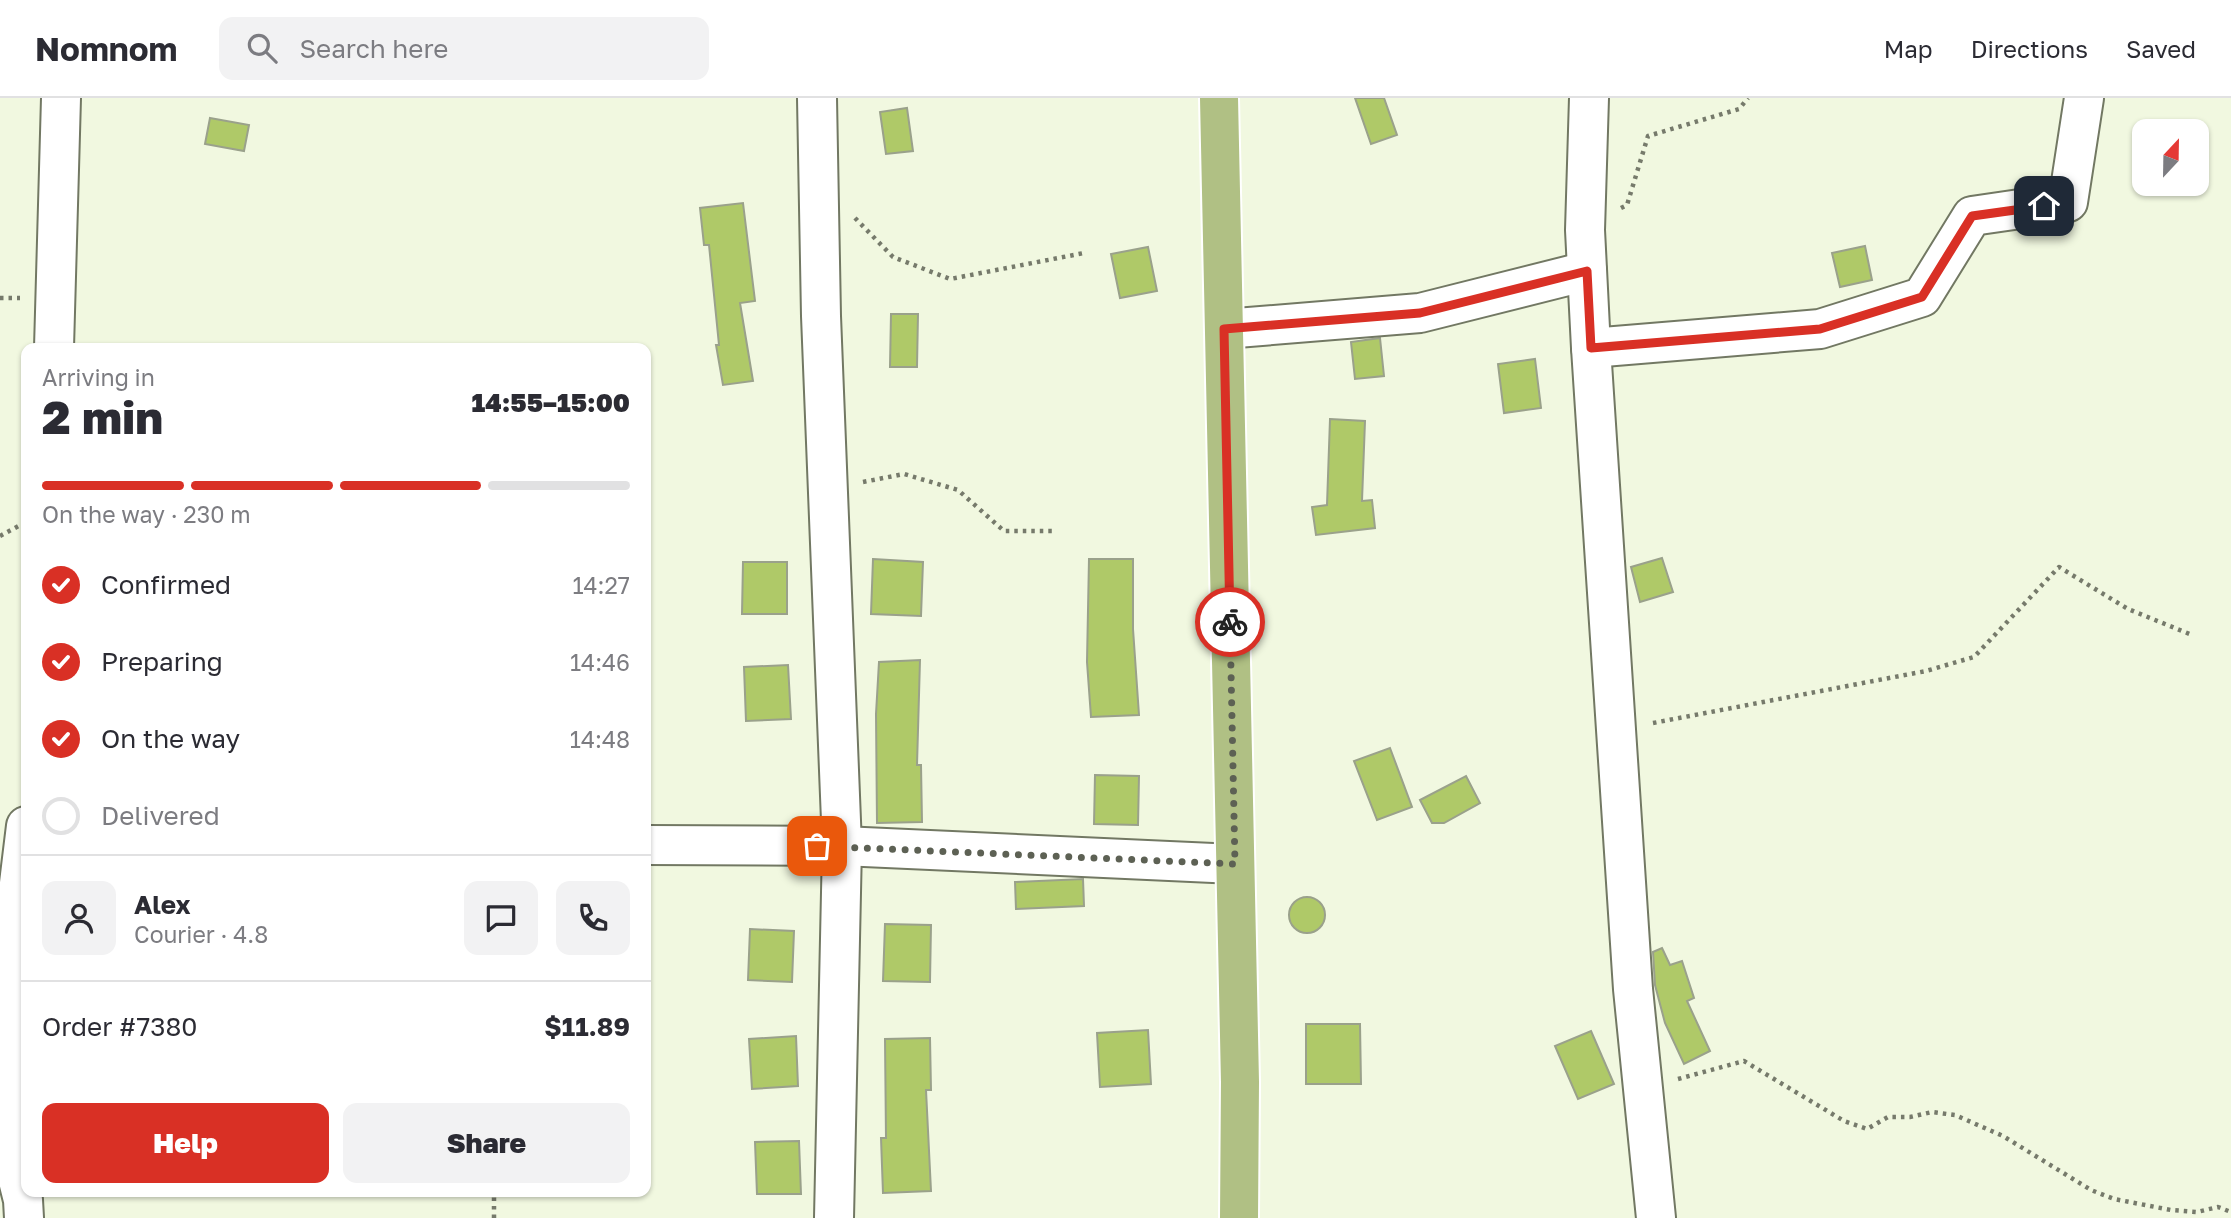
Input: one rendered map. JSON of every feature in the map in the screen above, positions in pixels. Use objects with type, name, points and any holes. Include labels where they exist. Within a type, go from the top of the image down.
[{"type":"highway","points":[[1219,98],[1240,1082],[1239,1218]]},
{"type":"street","points":[[54,343],[61,98]]},
{"type":"street","points":[[817,98],[842,846],[834,1218]]},
{"type":"street","points":[[1590,98],[1585,230],[1591,348],[1633,989],[1656,1218]]},
{"type":"street","points":[[1591,348],[1820,329],[1922,297],[1972,216],[2068,202],[2084,98]]},
{"type":"street","points":[[1224,329],[1420,313],[1587,271]]},
{"type":"street","points":[[651,845],[842,846],[1235,864]]},
{"type":"street","points":[[21,867],[3,1015],[4,1125],[21,1192]]},
{"type":"street","points":[[22,1197],[24,1218]]},
{"type":"path","points":[[1585,230],[1627,205],[1648,136],[1739,108],[1748,98]]},
{"type":"path","points":[[819,198],[860,221],[894,257],[950,279],[1084,253]]},
{"type":"path","points":[[828,489],[904,474],[958,490],[1004,531],[1054,531]]},
{"type":"path","points":[[0,536],[21,525]]},
{"type":"path","points":[[1615,731],[1926,671],[1974,657],[2059,567],[2128,610],[2192,635]]},
{"type":"path","points":[[1644,1089],[1744,1061],[1844,1121],[1867,1129],[1888,1117],[1910,1117],[1932,1112],[1955,1115],[2003,1136],[2091,1190],[2114,1199],[2172,1210],[2197,1212],[2218,1207],[2231,1212]]},
{"type":"path","points":[[494,1197],[494,1218]]},
{"type":"building","points":[[1355,98],[1384,98],[1397,135],[1371,144]]},
{"type":"building","points":[[907,108],[913,151],[886,154],[880,112]]},
{"type":"building","points":[[210,118],[249,125],[244,151],[205,144]]},
{"type":"building","points":[[743,203],[755,301],[740,303],[753,381],[723,385],[716,345],[719,345],[709,245],[704,245],[700,208]]},
{"type":"building","points":[[1865,246],[1872,280],[1840,287],[1832,253]]},
{"type":"building","points":[[1148,247],[1157,291],[1120,298],[1111,254]]},
{"type":"building","points":[[891,314],[918,314],[917,367],[890,367]]},
{"type":"building","points":[[1380,338],[1384,376],[1355,379],[1351,342]]},
{"type":"building","points":[[1535,359],[1541,408],[1504,413],[1498,364]]},
{"type":"building","points":[[1330,419],[1365,421],[1362,501],[1372,500],[1375,528],[1316,535],[1312,507],[1327,505]]},
{"type":"building","points":[[1662,558],[1673,592],[1640,602],[1631,567]]},
{"type":"building","points":[[873,559],[923,562],[921,616],[871,614]]},
{"type":"building","points":[[1089,559],[1133,559],[1133,629],[1139,715],[1091,717],[1087,662]]},
{"type":"building","points":[[743,562],[787,562],[787,614],[742,614]]},
{"type":"building","points":[[920,660],[917,765],[921,765],[922,822],[877,823],[876,714],[879,662]]},
{"type":"building","points":[[788,665],[791,719],[746,721],[744,667]]},
{"type":"building","points":[[1390,748],[1412,807],[1377,820],[1354,761]]},
{"type":"building","points":[[1095,775],[1139,776],[1138,825],[1094,824]]},
{"type":"building","points":[[1466,776],[1480,803],[1444,823],[1432,823],[1420,800]]},
{"type":"building","points":[[1083,879],[1084,906],[1016,909],[1015,882]]},
{"type":"building","points":[[1307,897],[1320,902],[1325,915],[1320,928],[1307,933],[1294,928],[1289,915],[1294,902]]},
{"type":"building","points":[[885,924],[931,925],[930,982],[883,981]]},
{"type":"building","points":[[750,929],[794,931],[792,982],[748,980]]},
{"type":"building","points":[[1662,948],[1670,965],[1682,961],[1694,998],[1687,1001],[1710,1051],[1684,1064],[1665,1023],[1655,985],[1653,952]]},
{"type":"building","points":[[1306,1024],[1360,1024],[1361,1084],[1306,1084]]},
{"type":"building","points":[[1148,1030],[1151,1084],[1100,1087],[1097,1033]]},
{"type":"building","points":[[1591,1031],[1614,1084],[1578,1099],[1555,1046]]},
{"type":"building","points":[[796,1036],[798,1086],[752,1089],[749,1039]]},
{"type":"building","points":[[930,1038],[931,1090],[926,1090],[931,1191],[883,1193],[881,1138],[886,1138],[885,1039]]},
{"type":"building","points":[[799,1141],[801,1194],[757,1194],[755,1142]]},
{"type":"way so far","points":[[817,846],[1235,864],[1230,622]]},
{"type":"route","points":[[1230,622],[1224,329],[1420,313],[1587,271],[1591,348],[1820,329],[1922,297],[1972,216],[2044,206]]}]
